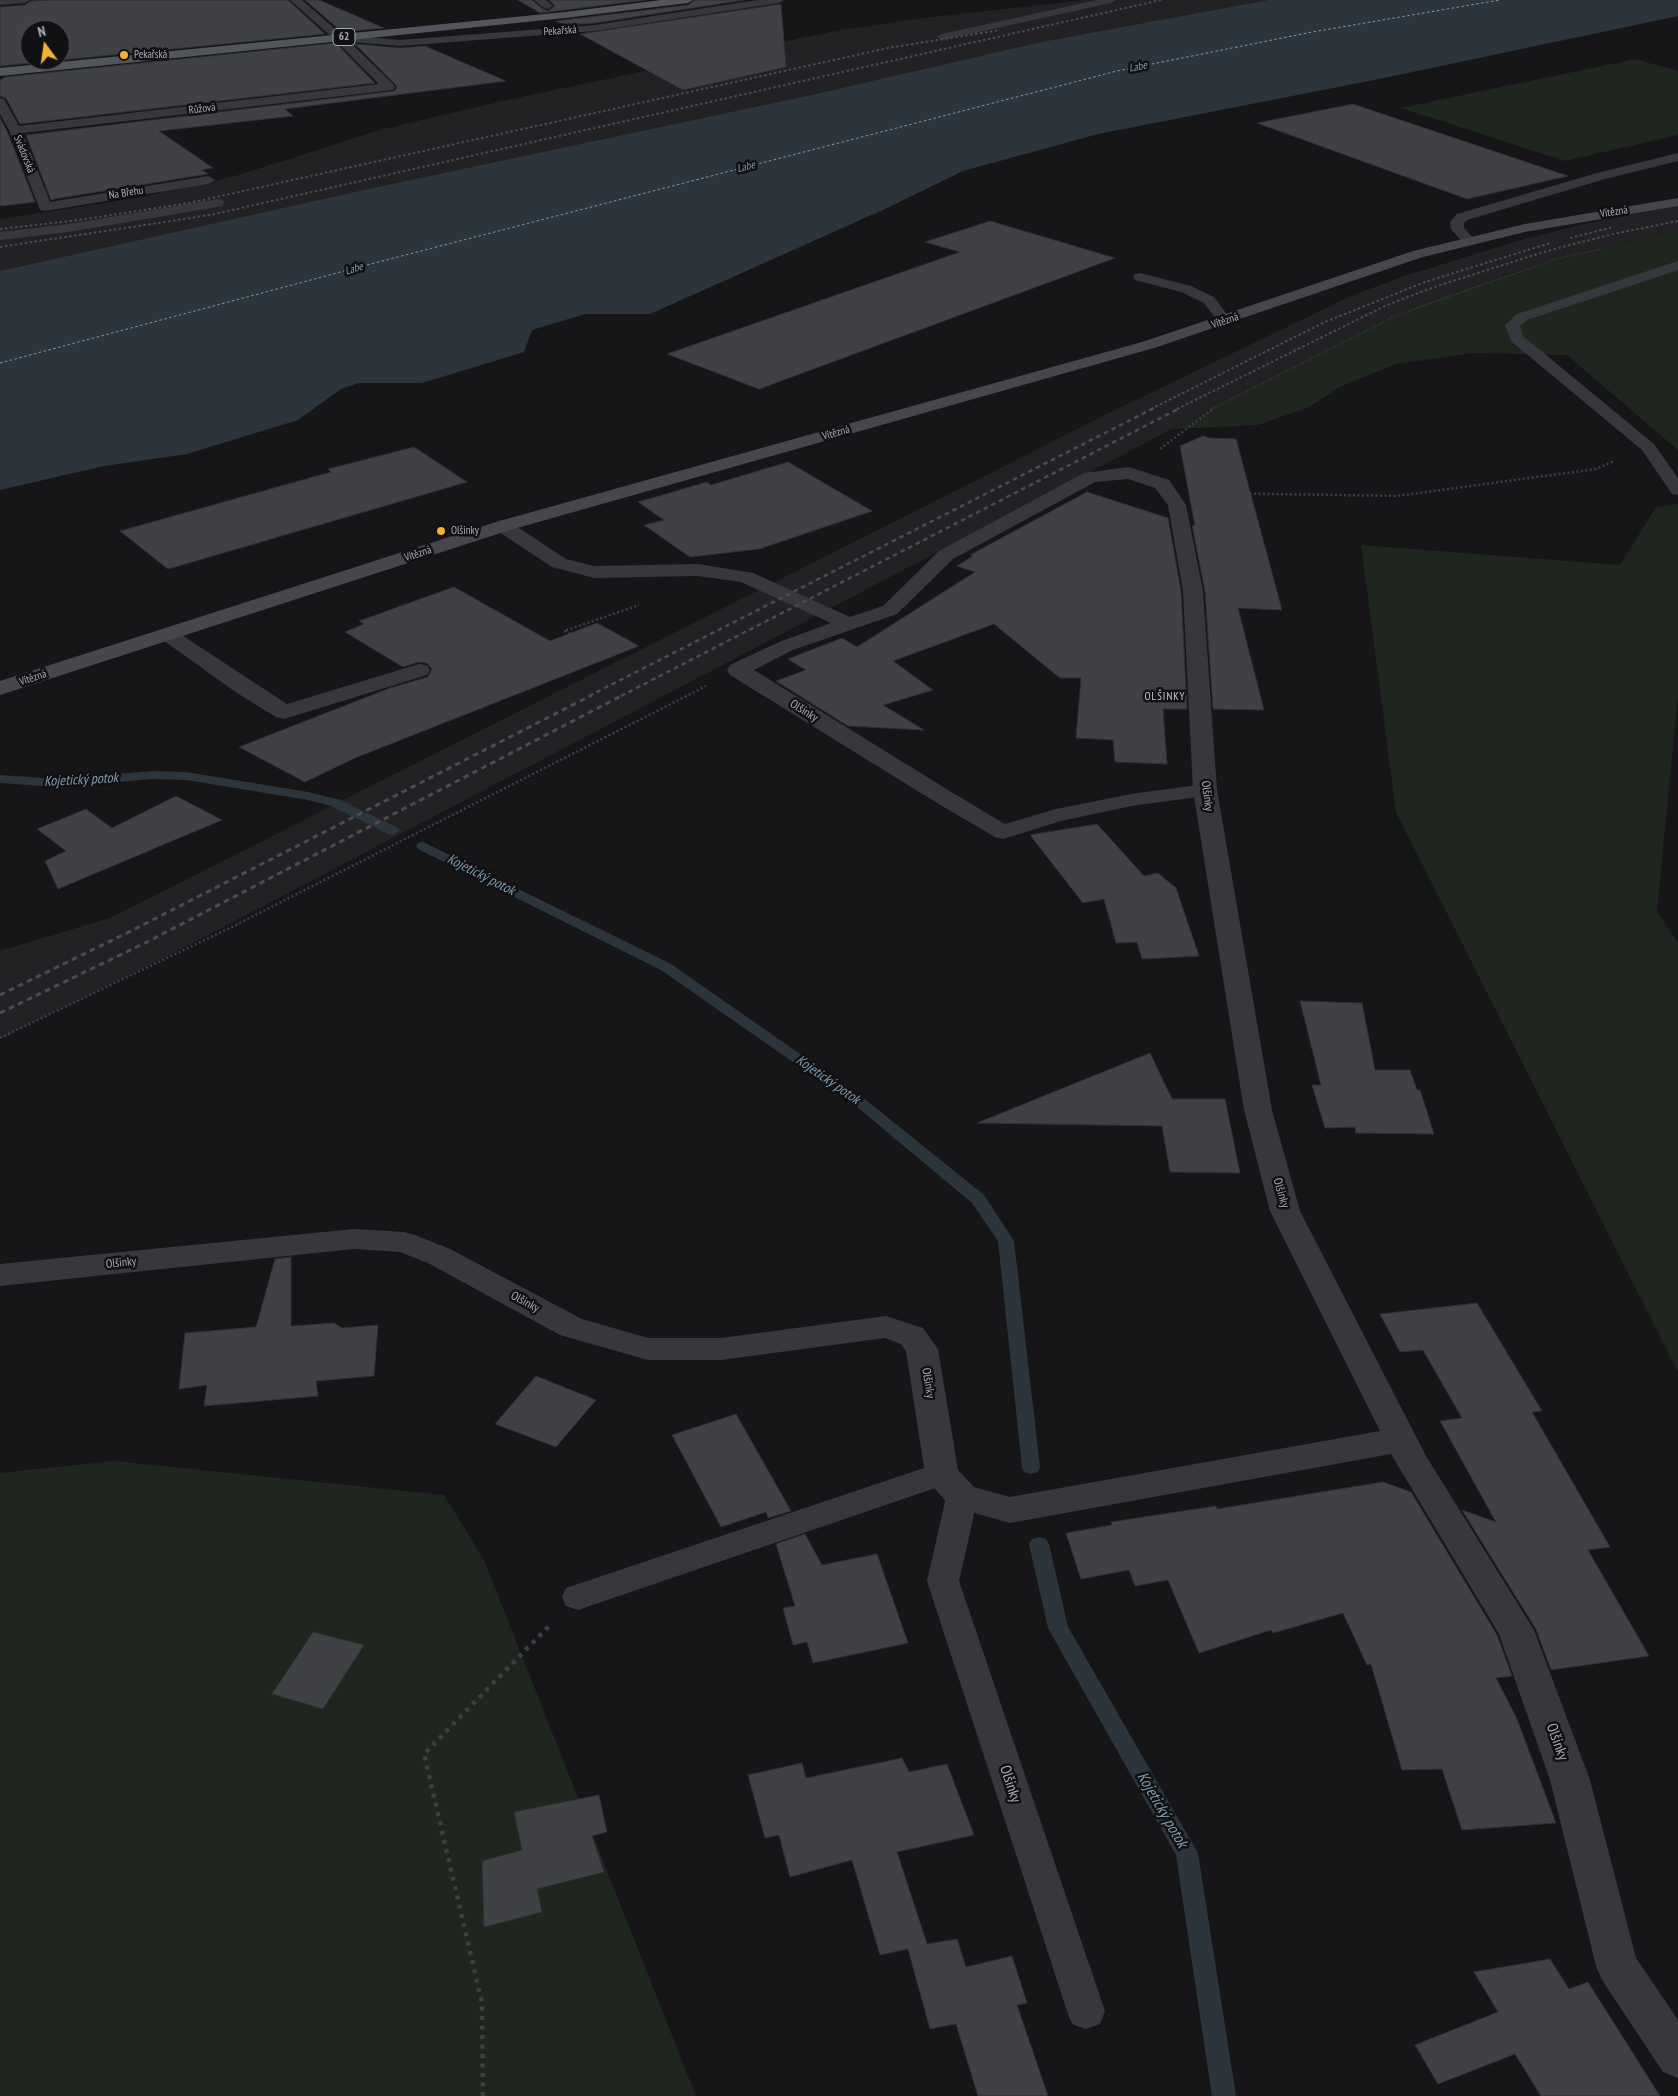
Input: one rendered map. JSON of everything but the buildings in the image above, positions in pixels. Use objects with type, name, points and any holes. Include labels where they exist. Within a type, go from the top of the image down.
[{"type":"main road","name":"Pekařská","points":[[0,72],[565,15],[688,0]]},
{"type":"main road","name":"Vítězná","points":[[0,688],[503,526],[1129,351],[1225,321],[1418,254],[1563,220],[1678,202]]},
{"type":"street","points":[[0,2],[25,0]]},
{"type":"street","points":[[295,0],[339,38]]},
{"type":"street","name":"Pekařská","points":[[339,38],[400,43],[595,28],[779,0]]},
{"type":"street","name":"Růžová","points":[[14,130],[389,87],[339,38]]},
{"type":"street","name":"Svádovská","points":[[0,102],[14,130],[45,207]]},
{"type":"street","name":"Na Břehu","points":[[45,207],[208,180]]},
{"type":"street","name":"Olšinky","points":[[738,670],[786,646],[847,623],[890,610],[946,555],[1091,477],[1129,473],[1162,484],[1177,505],[1193,591],[1205,790],[1258,1110],[1285,1211],[1412,1462],[1516,1630],[1570,1780],[1617,1966],[1678,2057]]},
{"type":"street","points":[[503,526],[559,563],[594,572],[698,570],[746,577],[847,623]]},
{"type":"street","points":[[168,634],[245,688],[284,712],[419,670]]},
{"type":"street","name":"Olšinky","points":[[738,670],[945,798]]},
{"type":"street","name":"Olšinky","points":[[0,1275],[354,1239],[404,1242],[439,1256],[571,1327],[648,1349],[721,1349],[886,1327],[912,1336],[922,1349],[952,1486]]},
{"type":"street","points":[[952,1486],[1010,1510],[1401,1440]]},
{"type":"lane","points":[[942,38],[1111,0]]},
{"type":"lane","points":[[1469,241],[1458,229],[1457,222],[1462,217],[1601,176],[1678,157]]},
{"type":"lane","points":[[0,236],[69,228],[218,203]]},
{"type":"lane","points":[[1678,265],[1522,316],[1512,325],[1516,338],[1648,446],[1678,490]]},
{"type":"lane","points":[[1140,277],[1186,289],[1209,300],[1225,321]]},
{"type":"lane","points":[[945,798],[1003,832],[1056,815],[1131,800],[1205,790]]},
{"type":"lane","points":[[578,1596],[952,1486]]},
{"type":"lane","name":"Olšinky","points":[[952,1486],[943,1581],[1086,2011]]},
{"type":"path","points":[[1129,473],[1216,406],[1397,314],[1556,259],[1612,246]]},
{"type":"path","points":[[1168,493],[1294,493],[1397,496],[1596,469],[1648,446]]},
{"type":"path","points":[[0,1038],[243,922],[738,670]]},
{"type":"path","points":[[483,2096],[482,2003],[424,1754],[578,1596]]},
{"type":"shaded area","points":[[1085,0],[1268,0],[1041,42],[811,95],[368,189],[0,271],[0,219],[131,199],[232,177],[383,129],[507,100],[835,31],[924,18]]},
{"type":"shaded area","points":[[1635,59],[1678,71],[1678,135],[1565,161],[1401,108]]},
{"type":"shaded area","points":[[1678,205],[1678,230],[1564,257],[1505,275],[1407,311],[1364,331],[1172,429],[170,955],[0,1039],[0,951],[110,918],[1113,411],[1353,295],[1405,276],[1517,241],[1584,224]]},
{"type":"shaded area","points":[[1678,230],[1678,450],[1567,355],[1474,353],[1396,364],[1340,387],[1309,407],[1258,425],[1172,429],[1364,331],[1455,291],[1564,257]]},
{"type":"shaded area","points":[[1678,504],[1678,695],[1657,911],[1678,943],[1678,1372],[1396,812],[1361,545],[1620,565],[1656,507]]},
{"type":"shaded area","points":[[114,1461],[444,1495],[484,1560],[696,2096],[0,2096],[0,1473]]},
{"type":"water","name":"Labe","points":[[1268,0],[1678,0],[1678,16],[1379,79],[1098,134],[963,171],[885,209],[650,314],[585,314],[532,330],[524,352],[422,383],[359,383],[341,389],[298,420],[187,454],[104,466],[0,490],[0,271],[368,189],[811,95],[1041,42]]},
{"type":"waterway","name":"Kojetický potok","points":[[0,779],[59,783],[153,775],[186,776],[308,796],[336,803],[393,831]]},
{"type":"waterway","name":"Kojetický potok","points":[[423,846],[666,967],[861,1103],[978,1199],[1006,1241],[1031,1467]]},
{"type":"waterway","name":"Kojetický potok","points":[[1039,1544],[1058,1628],[1187,1853],[1224,2096]]},
{"type":"ferry route","points":[[0,363],[363,266],[1117,71],[1312,32],[1500,0]]},
{"type":"railway","points":[[0,247],[210,215],[1161,0]]},
{"type":"railway","points":[[0,229],[79,220],[189,203],[888,48],[1000,30]]},
{"type":"railway","points":[[1177,409],[1387,305],[1437,286],[1547,251],[1613,234],[1678,221]]},
{"type":"railway","points":[[1570,238],[1613,227]]},
{"type":"railway","points":[[1151,409],[1325,322],[1425,282],[1550,243]]},
{"type":"railway","points":[[589,696],[1154,408]]},
{"type":"railway","points":[[621,696],[1180,408]]},
{"type":"railway","points":[[0,995],[131,931],[592,695]]},
{"type":"railway","points":[[0,1013],[147,942],[623,695]]},
{"type":"place","name":"Pekařská","points":[[124,55]]},
{"type":"place","name":"Olšinky","points":[[441,531]]},
{"type":"district","name":"OLŠINKY","points":[[1165,697]]}]
